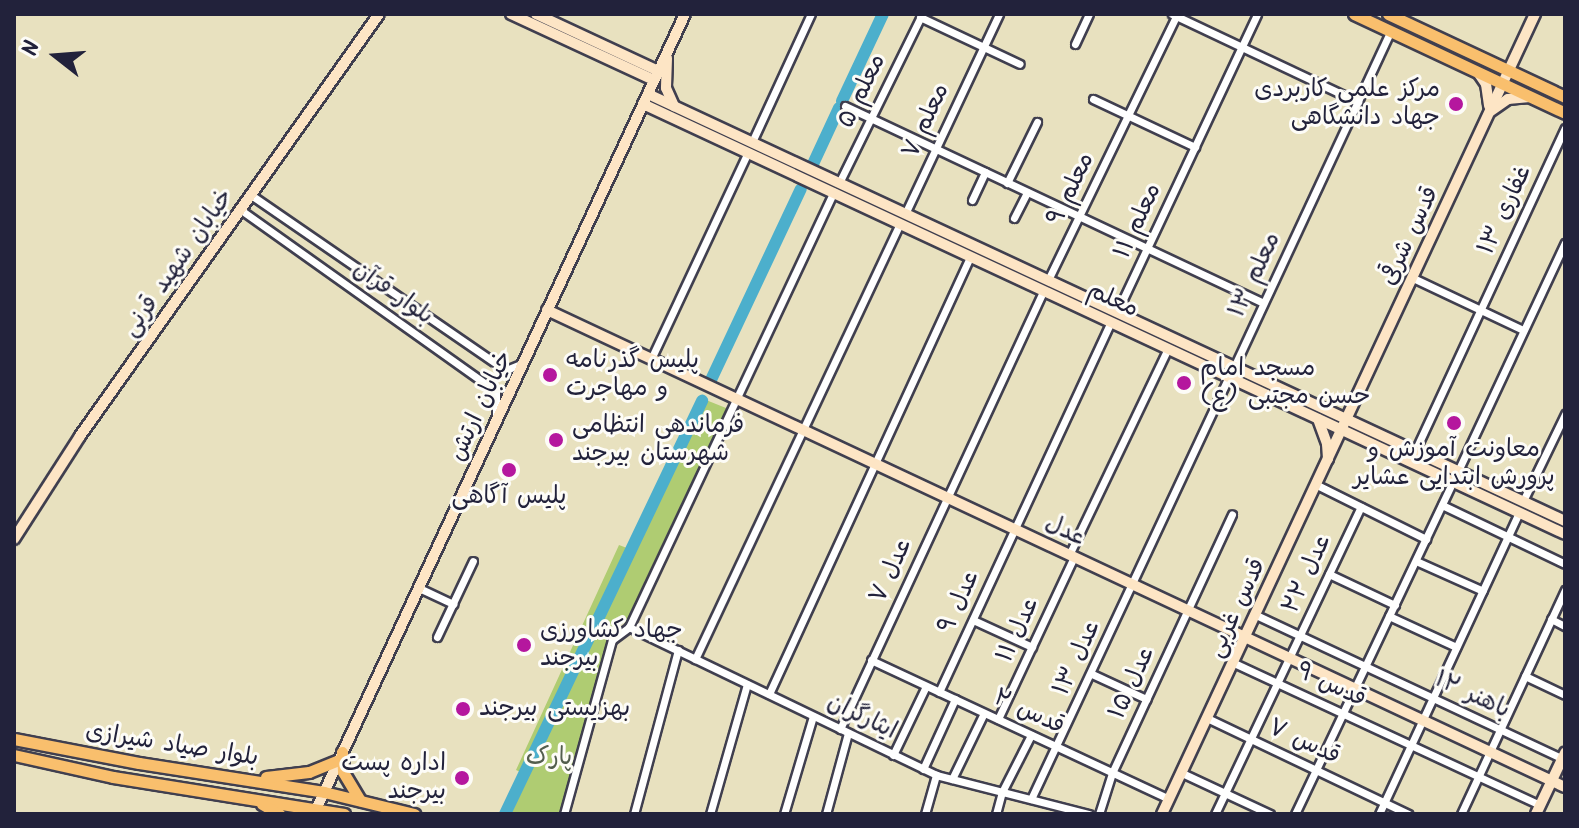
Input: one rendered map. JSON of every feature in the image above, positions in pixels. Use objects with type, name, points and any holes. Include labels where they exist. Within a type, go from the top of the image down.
[{"type":"main road","name":"خیابان شهید قرنی","points":[[14,539],[80,436],[379,14]]},
{"type":"main road","points":[[511,14],[656,76]]},
{"type":"main road","points":[[536,14],[656,76]]},
{"type":"main road","name":"خیابان ارتش","points":[[315,811],[685,14]]},
{"type":"main road","points":[[1354,14],[1565,113]]},
{"type":"main road","name":"قدس شرقی","points":[[1345,425],[1535,14]]},
{"type":"main road","points":[[1394,15],[1565,97]]},
{"type":"main road","points":[[668,49],[666,88],[674,106]]},
{"type":"main road","points":[[1474,70],[1482,76],[1489,93],[1487,116]]},
{"type":"main road","points":[[1487,116],[1498,104],[1515,97],[1536,99]]},
{"type":"main road","name":"معلم","points":[[645,99],[1521,507],[1565,534]]},
{"type":"main road","name":"معلم","points":[[645,99],[674,106],[750,147]]},
{"type":"main road","name":"معلم","points":[[903,218],[970,256],[1046,285]]},
{"type":"main road","name":"عدل","points":[[547,310],[1565,787]]},
{"type":"main road","name":"معلم","points":[[1114,317],[1168,348],[1231,372],[1318,419],[1345,425],[1415,451],[1455,476]]},
{"type":"main road","points":[[1318,419],[1327,444],[1328,462]]},
{"type":"main road","name":"قدس غربی","points":[[1162,814],[1345,425]]},
{"type":"main road","name":"معلم","points":[[1521,507],[1565,521]]},
{"type":"main road","name":"بلوار صیاد شیرازی","points":[[14,739],[139,763],[324,792],[414,814]]},
{"type":"main road","name":"بلوار صیاد شیرازی","points":[[14,755],[113,777],[344,814]]},
{"type":"main road","points":[[236,777],[290,776],[340,756],[343,772],[361,800]]},
{"type":"main road","points":[[1538,809],[1564,757]]},
{"type":"main road","points":[[250,799],[279,814]]},
{"type":"street","points":[[651,359],[811,14]]},
{"type":"street","name":"معلم ۷","points":[[695,659],[999,14]]},
{"type":"street","points":[[1075,44],[1089,14]]},
{"type":"street","name":"معلم ۱۱","points":[[1063,428],[1257,14]]},
{"type":"street","points":[[921,15],[1020,64]]},
{"type":"street","name":"معلم ۵","points":[[564,814],[611,643],[629,627],[683,518],[921,15]]},
{"type":"street","points":[[1175,15],[1358,102]]},
{"type":"street","name":"معلم ۹","points":[[995,396],[1175,15]]},
{"type":"street","name":"معلم ۱۳","points":[[1180,483],[1391,31]]},
{"type":"street","points":[[1093,99],[1195,147]]},
{"type":"street","points":[[845,106],[1263,303]]},
{"type":"street","points":[[1007,183],[1037,122]]},
{"type":"street","name":"غفاری ۱۳","points":[[1415,451],[1565,128]]},
{"type":"street","points":[[972,200],[985,172]]},
{"type":"street","points":[[1014,218],[1027,192]]},
{"type":"street","name":"بلوار قرآن","points":[[251,195],[506,370],[523,363]]},
{"type":"street","name":"بلوار قرآن","points":[[241,210],[496,391],[496,422]]},
{"type":"street","points":[[1295,814],[1565,243]]},
{"type":"street","points":[[769,694],[872,463],[970,256]]},
{"type":"street","points":[[1413,278],[1523,330]]},
{"type":"street","name":"عدل ۱۱","points":[[998,719],[1168,348]]},
{"type":"street","name":"عدل ۷","points":[[840,729],[995,396]]},
{"type":"street","points":[[1379,814],[1565,414]]},
{"type":"street","name":"عدل ۹","points":[[939,692],[1063,428]]},
{"type":"street","name":"عدل ۱۳","points":[[1031,799],[1180,483]]},
{"type":"street","points":[[1317,485],[1426,539]]},
{"type":"street","points":[[1442,505],[1565,564]]},
{"type":"street","name":"عدل ۲۲","points":[[1215,814],[1361,507]]},
{"type":"street","name":"عدل ۱۵","points":[[1099,814],[1112,773],[1232,514]]},
{"type":"street","points":[[437,637],[473,561]]},
{"type":"street","points":[[1416,561],[1483,591]]},
{"type":"street","points":[[1329,574],[1395,605]]},
{"type":"street","points":[[419,588],[454,604]]},
{"type":"street","points":[[1461,814],[1565,590]]},
{"type":"street","name":"باهنر ۱۲","points":[[1256,615],[1564,757]]},
{"type":"street","points":[[1389,616],[1456,647]]},
{"type":"street","points":[[1551,619],[1565,626]]},
{"type":"street","points":[[973,620],[1032,647]]},
{"type":"street","name":"ایثارگران","points":[[629,627],[936,775],[1031,799],[1064,811],[1089,814]]},
{"type":"street","points":[[634,814],[678,650]]},
{"type":"street","name":"قدس ۲","points":[[871,660],[1169,799]]},
{"type":"street","name":"قدس ۹","points":[[1234,663],[1478,776],[1538,809]]},
{"type":"street","points":[[1092,674],[1146,699]]},
{"type":"street","points":[[1525,676],[1565,695]]},
{"type":"street","points":[[710,814],[747,684]]},
{"type":"street","points":[[893,755],[926,686]]},
{"type":"street","points":[[923,769],[955,699]]},
{"type":"street","points":[[952,779],[984,713]]},
{"type":"street","points":[[785,810],[813,716]]},
{"type":"street","name":"قدس ۷","points":[[1207,718],[1408,814]]},
{"type":"street","points":[[826,814],[848,733]]},
{"type":"street","points":[[996,814],[1002,792],[1031,735]]},
{"type":"street","points":[[1182,773],[1270,814]]},
{"type":"street","points":[[925,814],[936,775]]},
{"type":"green space","name":"پارک","points":[[701,398],[726,408],[727,414],[630,619],[612,630],[559,814],[511,814],[529,776],[516,770],[619,545],[627,548]]},
{"type":"waterway","points":[[842,101],[883,14]]},
{"type":"waterway","points":[[813,164],[839,108]]},
{"type":"waterway","points":[[710,382],[801,189]]},
{"type":"waterway","points":[[505,814],[702,401]]},
{"type":"place","name":"مرکز علمی کاربردی جهاد دانشگاهی","points":[[1456,104]]},
{"type":"place","name":"پلیس گذرنامه و مهاجرت","points":[[550,375]]},
{"type":"place","name":"مسجد امام حسن مجتبی (ع)","points":[[1184,383]]},
{"type":"place","name":"معاونت آموزش و پرورش ابتدایی عشایر","points":[[1454,423]]},
{"type":"place","name":"فرماندهی انتظامی شهرستان بیرجند","points":[[556,440]]},
{"type":"place","name":"پلیس آگاهی","points":[[509,470]]},
{"type":"place","name":"جهاد کشاورزی بیرجند","points":[[524,645]]},
{"type":"place","name":"بهزیستی بیرجند","points":[[463,709]]},
{"type":"place","name":"اداره پست بیرجند","points":[[462,778]]}]
